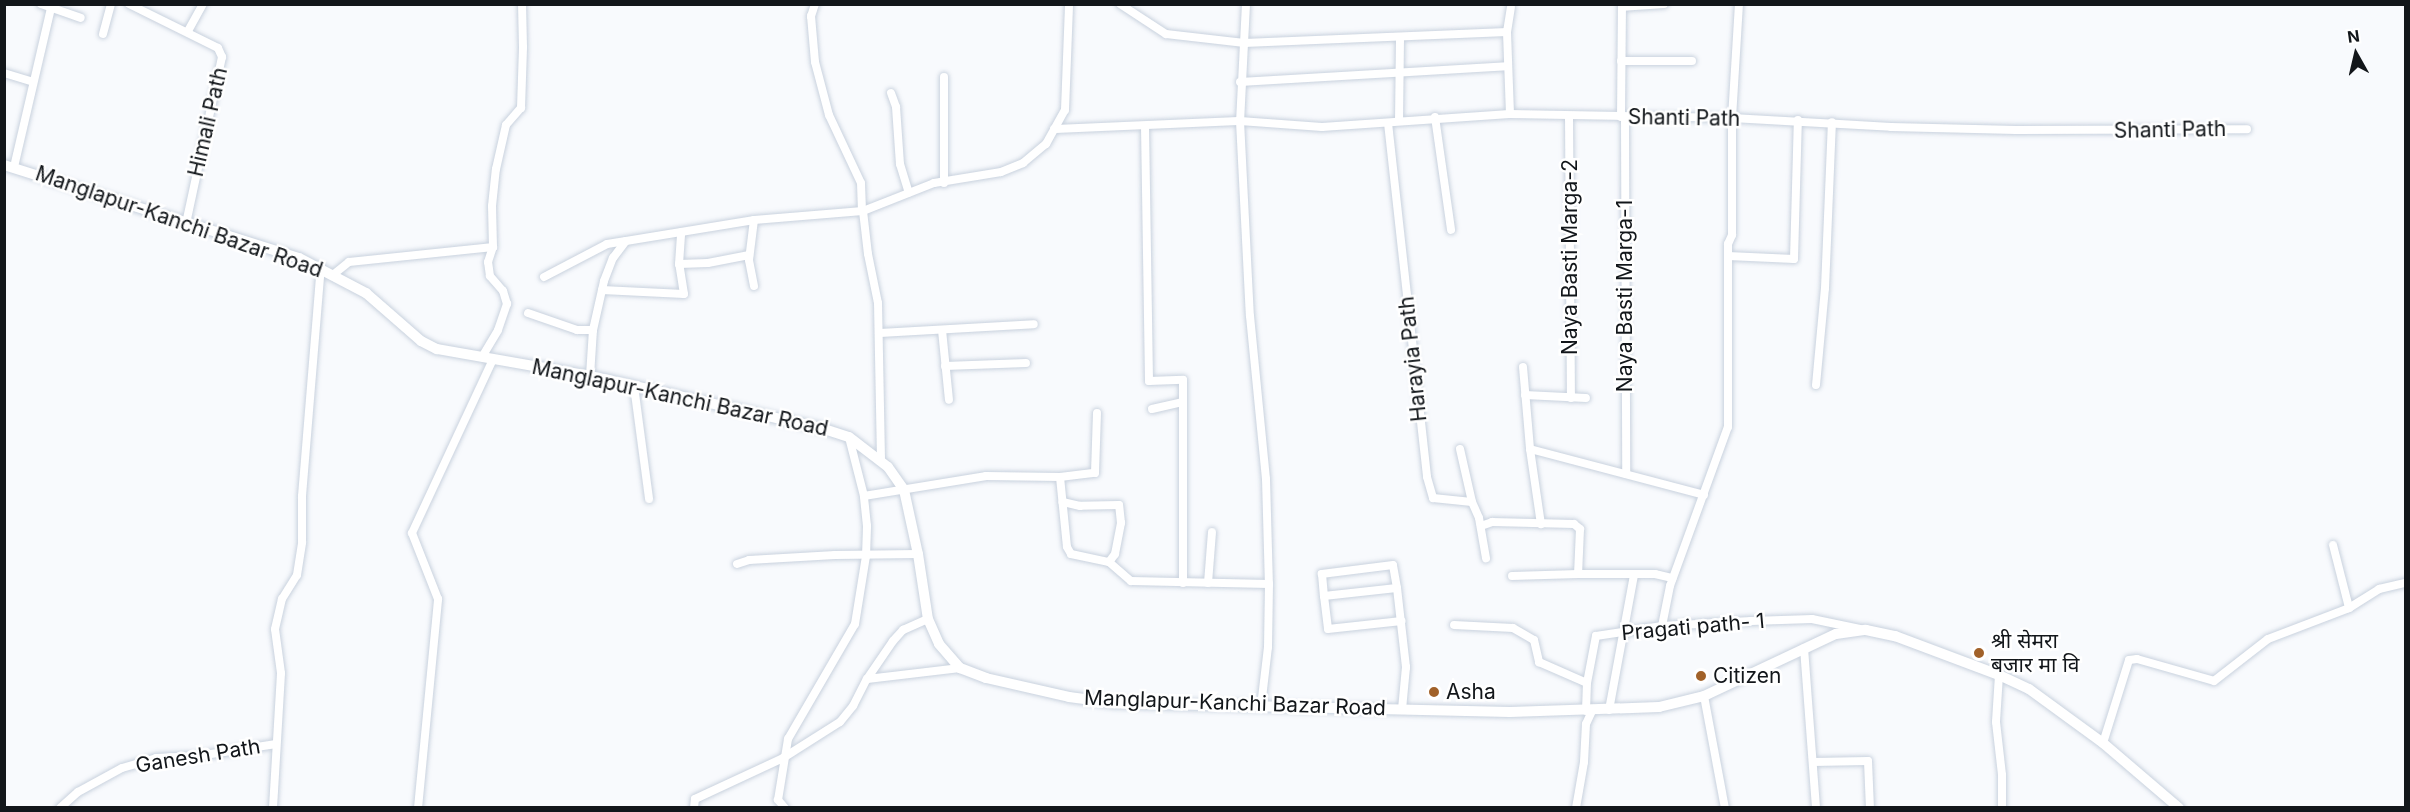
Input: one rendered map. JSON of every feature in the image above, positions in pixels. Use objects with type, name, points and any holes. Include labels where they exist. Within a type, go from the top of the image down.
[{"type":"street","points":[[40,4],[81,18]]},
{"type":"street","points":[[103,34],[111,4]]},
{"type":"street","name":"Himali Path","points":[[129,4],[188,31],[218,48],[222,57],[186,223]]},
{"type":"street","points":[[188,31],[203,4]]},
{"type":"street","points":[[418,807],[438,599],[412,532],[488,358],[507,304],[503,291],[490,276],[488,262],[493,247],[492,206],[496,169],[506,125],[521,108],[524,47],[522,4]]},
{"type":"street","points":[[816,4],[811,16],[815,62],[829,115],[861,183],[868,254],[878,303],[881,461]]},
{"type":"street","points":[[544,278],[607,244],[754,220],[863,211],[934,183],[1001,172],[1023,163],[1046,144],[1065,110],[1069,4]]},
{"type":"street","points":[[1120,4],[1166,34],[1244,43],[1507,32]]},
{"type":"street","points":[[1246,4],[1240,82],[1240,121],[1250,316],[1266,479],[1269,584],[1268,647],[1261,707]]},
{"type":"street","points":[[1622,6],[1664,4]]},
{"type":"street","points":[[1662,626],[1666,597],[1728,427],[1728,244],[1732,235],[1732,118],[1739,4]]},
{"type":"street","name":"Naya Basti Marga-1","points":[[1622,6],[1626,474]]},
{"type":"street","points":[[1510,114],[1507,32],[1511,7]]},
{"type":"street","points":[[9,166],[51,8]]},
{"type":"street","points":[[1399,121],[1400,38]]},
{"type":"street","points":[[1621,61],[1692,62]]},
{"type":"street","points":[[1240,82],[1507,66]]},
{"type":"street","points":[[4,73],[33,82]]},
{"type":"street","points":[[944,77],[944,183]]},
{"type":"street","points":[[891,93],[896,107],[900,164],[909,193]]},
{"type":"street","name":"Shanti Path","points":[[1054,129],[1240,121],[1322,127],[1388,123],[1435,117],[1510,114],[1798,120],[1891,127],[2027,130],[2247,129]]},
{"type":"street","name":"Naya Basti Marga-2","points":[[1569,116],[1571,398]]},
{"type":"street","points":[[1435,117],[1450,230]]},
{"type":"street","points":[[1728,256],[1794,260],[1798,120]]},
{"type":"street","points":[[1816,385],[1825,288],[1832,122]]},
{"type":"street","name":"Harayia Path","points":[[1388,123],[1427,477],[1433,498],[1472,502]]},
{"type":"street","points":[[1145,126],[1149,381],[1183,380],[1183,583]]},
{"type":"street","name":"Manglapur-Kanchi Bazar Road","points":[[9,166],[321,267],[366,293],[421,341],[437,349],[590,376],[821,428],[849,437],[881,461],[904,490],[918,555],[928,619],[939,644],[960,668],[986,678],[1087,700],[1115,703],[1510,712],[1609,710],[1659,707],[1704,696],[1836,634],[1866,630],[1895,636],[1999,675],[2029,689],[2103,743],[2179,807]]},
{"type":"street","points":[[754,220],[750,255],[754,286]]},
{"type":"street","points":[[602,290],[684,294],[679,264],[681,232]]},
{"type":"street","points":[[590,376],[593,330],[602,290],[613,258],[626,241]]},
{"type":"street","points":[[334,274],[349,262],[493,247]]},
{"type":"street","points":[[679,264],[708,263],[750,255]]},
{"type":"street","points":[[273,807],[281,673],[274,629],[282,599],[297,575],[302,542],[303,495],[321,267]]},
{"type":"street","points":[[528,312],[577,330],[593,330]]},
{"type":"street","points":[[880,333],[1034,324]]},
{"type":"street","points":[[942,330],[949,400]]},
{"type":"street","points":[[945,366],[1026,363]]},
{"type":"street","points":[[1523,367],[1530,449],[1541,524]]},
{"type":"street","points":[[634,386],[649,499]]},
{"type":"street","points":[[1525,395],[1586,398]]},
{"type":"street","points":[[1152,409],[1182,402]]},
{"type":"street","points":[[864,496],[956,479],[986,476],[1060,477],[1095,473],[1097,413]]},
{"type":"street","points":[[785,807],[778,800],[783,758],[788,740],[804,708],[821,685],[855,624],[866,556],[864,496],[849,437]]},
{"type":"street","points":[[1460,449],[1486,558]]},
{"type":"street","points":[[1530,449],[1704,495]]},
{"type":"street","points":[[1060,477],[1066,547],[1071,554],[1109,562],[1131,581],[1269,584]]},
{"type":"street","points":[[1062,502],[1080,506],[1119,505],[1121,523],[1115,554],[1109,562]]},
{"type":"street","points":[[1480,526],[1492,522],[1574,524],[1580,529],[1578,574]]},
{"type":"street","points":[[1208,583],[1212,532]]},
{"type":"street","points":[[2333,545],[2349,608]]},
{"type":"street","points":[[736,564],[749,560],[835,555],[918,555]]},
{"type":"street","points":[[1402,621],[1328,629],[1322,574],[1393,565],[1402,621],[1406,667],[1402,709]]},
{"type":"street","points":[[1512,576],[1655,574],[1673,578]]},
{"type":"street","points":[[1609,710],[1634,575]]},
{"type":"street","points":[[2103,743],[2129,660],[2138,658],[2214,681],[2268,639],[2349,608],[2379,589],[2406,583]]},
{"type":"street","points":[[1324,596],[1397,588]]},
{"type":"street","points":[[694,807],[695,799],[783,758],[840,722],[853,706],[867,679],[903,630],[928,619]]},
{"type":"street","name":"Pragati path- 1","points":[[1576,807],[1584,762],[1589,711],[1587,683],[1596,636],[1662,626],[1812,620],[1866,630]]},
{"type":"street","points":[[1454,625],[1513,628],[1534,640],[1539,662],[1587,683]]},
{"type":"street","points":[[1804,648],[1816,807]]},
{"type":"street","points":[[867,679],[960,668]]},
{"type":"street","points":[[1999,675],[1996,722],[2002,775],[2002,807]]},
{"type":"street","points":[[1704,696],[1725,807]]},
{"type":"street","name":"Ganesh Path","points":[[60,807],[78,792],[122,768],[156,758],[198,756],[276,744]]},
{"type":"street","points":[[1813,762],[1868,761],[1870,807]]},
{"type":"place","name":"श्री सेमरा बजार मा वि","points":[[1979,653]]},
{"type":"place","name":"Citizen","points":[[1701,676]]},
{"type":"place","name":"Asha","points":[[1434,692]]}]
